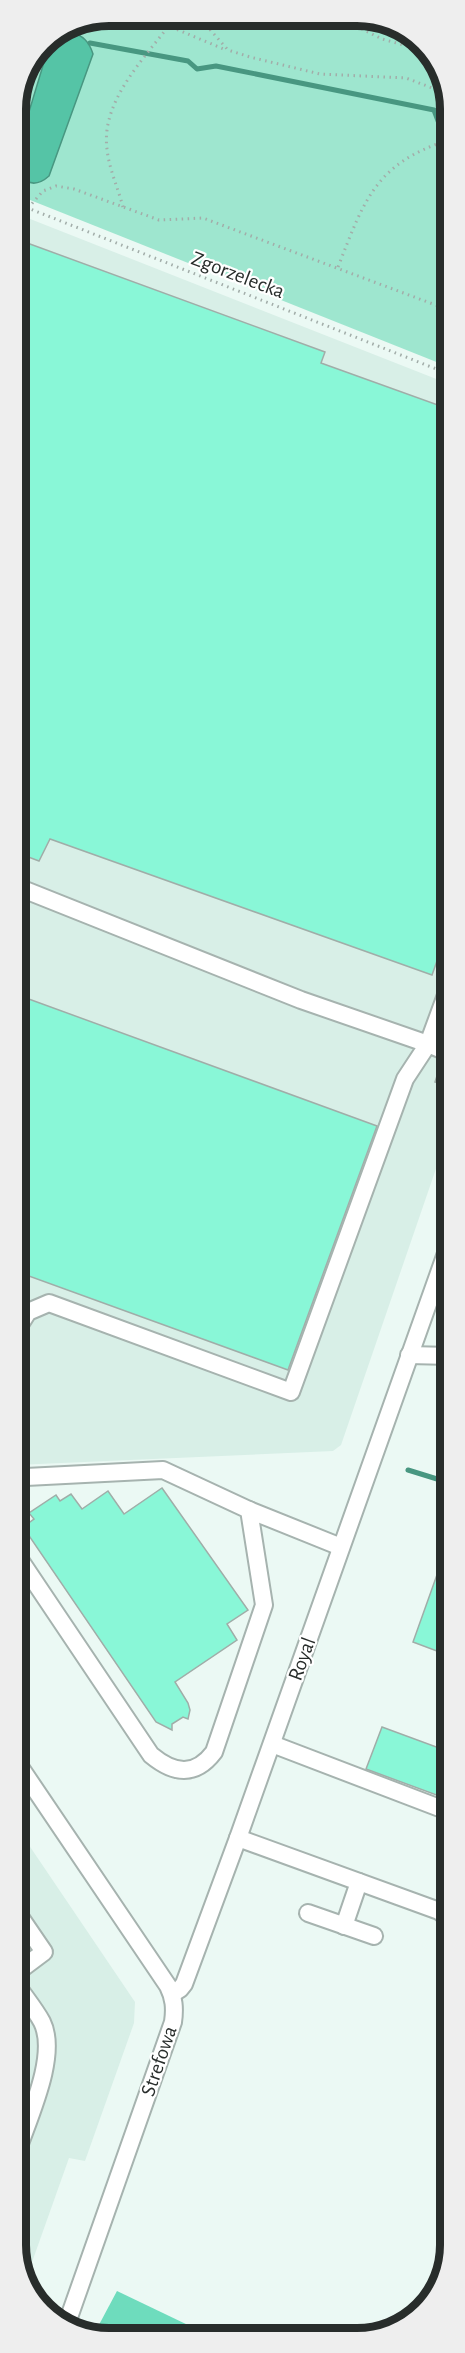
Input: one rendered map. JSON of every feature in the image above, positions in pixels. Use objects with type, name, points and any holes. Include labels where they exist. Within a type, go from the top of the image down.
[{"type":"street","points":[[26,890],[301,1000],[440,1049]]},
{"type":"street","points":[[26,1315],[49,1303],[291,1392],[405,1078],[428,1044],[440,1013]]},
{"type":"street","name":"Royal","points":[[172,1994],[184,1984],[272,1744],[440,1270]]},
{"type":"street","points":[[409,1356],[440,1356]]},
{"type":"street","points":[[26,1477],[163,1470],[249,1510],[341,1547]]},
{"type":"street","points":[[26,1569],[151,1755],[171,1768],[182,1771],[196,1769],[214,1752],[264,1605],[249,1510]]},
{"type":"street","points":[[272,1744],[440,1808]]},
{"type":"street","points":[[26,1776],[172,1994]]},
{"type":"street","points":[[238,1838],[440,1912]]},
{"type":"street","points":[[344,1926],[359,1882]]},
{"type":"street","points":[[308,1913],[374,1936]]},
{"type":"street","points":[[26,1926],[44,1952],[26,1966]]},
{"type":"street","name":"Strefowa","points":[[69,2317],[173,2022],[175,2008],[172,1994]]},
{"type":"street","points":[[26,1999],[42,2023],[48,2042],[48,2057],[26,2125]]},
{"type":"path","points":[[146,25],[184,31],[214,46],[320,74],[406,78],[437,90]]},
{"type":"path","points":[[206,25],[228,50]]},
{"type":"path","points":[[354,25],[382,39],[412,47]]},
{"type":"path","points":[[123,207],[108,156],[107,136],[118,97],[166,28]]},
{"type":"path","points":[[338,268],[359,213],[376,185],[404,159],[440,143]]},
{"type":"path","points":[[28,208],[43,191],[56,186],[74,189],[159,220],[196,217],[211,220],[440,307]]},
{"type":"path","name":"Zgorzelecka","points":[[28,208],[440,370]]},
{"type":"shaded area","points":[[108,25],[357,25],[388,32],[407,43],[426,62],[439,97],[440,363],[26,198],[26,103],[28,87],[43,58],[67,37],[82,30]]},
{"type":"shaded area","points":[[75,33],[79,35],[90,46],[93,54],[49,176],[36,183],[26,181],[26,122],[46,54],[67,37]]},
{"type":"shaded area","points":[[26,217],[440,380],[440,1157],[341,1445],[333,1451],[26,1465]]},
{"type":"shaded area","points":[[26,1841],[135,2002],[134,2023],[85,2161],[69,2158],[29,2269],[26,2256]]},
{"type":"shaded area","points":[[117,2291],[194,2328],[108,2328],[98,2327]]},
{"type":"building","points":[[26,243],[325,352],[321,363],[440,406],[440,952],[432,975],[50,839],[39,861],[26,856]]},
{"type":"building","points":[[26,998],[377,1126],[288,1370],[26,1275]]},
{"type":"building","points":[[440,1067],[440,1084],[435,1082]]},
{"type":"building","points":[[162,1488],[248,1610],[227,1624],[237,1640],[175,1682],[190,1710],[188,1719],[183,1717],[172,1724],[172,1730],[156,1722],[26,1531],[26,1525],[34,1519],[29,1513],[56,1495],[60,1501],[71,1494],[82,1509],[108,1491],[124,1514]]},
{"type":"building","points":[[438,1572],[440,1573],[440,1652],[413,1642]]},
{"type":"building","points":[[382,1727],[440,1748],[440,1796],[366,1769]]},
{"type":"waterway","points":[[90,43],[188,61],[197,69],[216,66],[434,110],[440,126]]},
{"type":"waterway","points":[[408,1470],[440,1480]]}]
